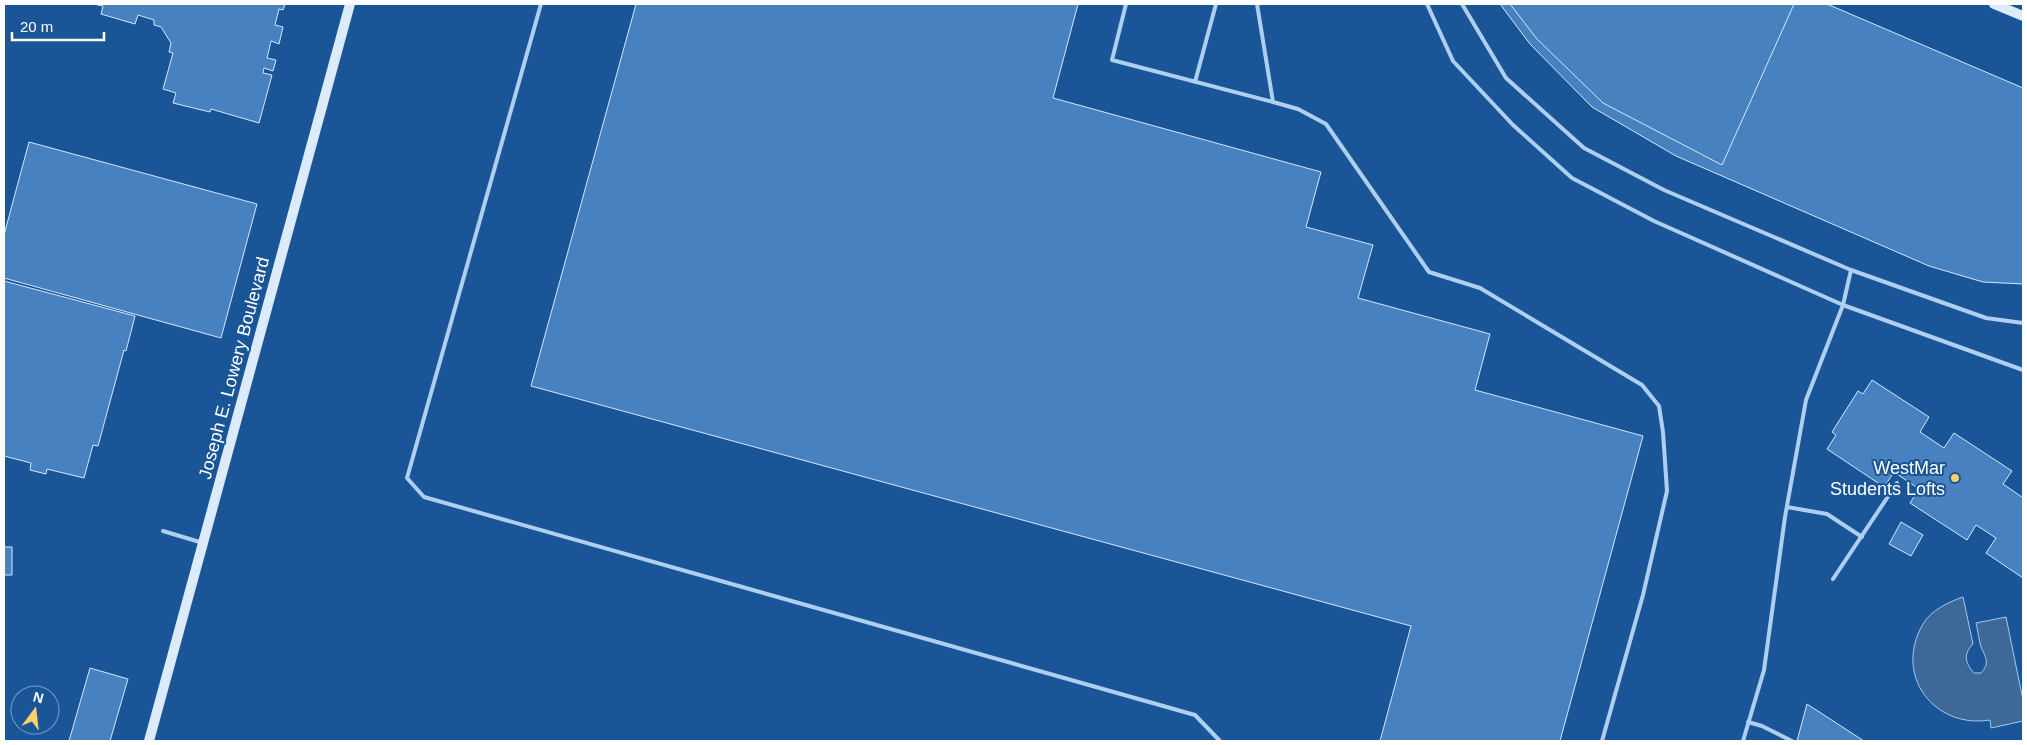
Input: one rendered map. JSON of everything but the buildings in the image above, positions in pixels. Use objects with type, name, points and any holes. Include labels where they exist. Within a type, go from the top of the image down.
[{"type":"main road","name":"Joseph E. Lowery Boulevard","points":[[149,741],[350,4]]},
{"type":"main road","points":[[1994,4],[2023,16]]},
{"type":"lane","points":[[542,4],[407,478],[424,497],[1195,715],[1220,741]]},
{"type":"lane","points":[[1126,4],[1112,60],[1298,108],[1326,124],[1429,272],[1480,288],[1642,385],[1659,406],[1668,491],[1643,595],[1602,741]]},
{"type":"lane","points":[[1195,82],[1216,4]]},
{"type":"lane","points":[[1257,4],[1273,102]]},
{"type":"lane","points":[[1427,4],[1453,61],[1513,125],[1572,178],[1654,221],[1843,305],[2023,370]]},
{"type":"lane","points":[[1462,4],[1506,78],[1584,148],[1664,190],[1851,270],[1986,318],[2023,323]]},
{"type":"lane","points":[[1743,741],[1764,670],[1786,507],[1806,400],[1843,305],[1851,270]]},
{"type":"lane","points":[[1833,579],[1897,483]]},
{"type":"lane","points":[[1786,507],[1827,514],[1862,537]]},
{"type":"lane","points":[[163,531],[203,543]]},
{"type":"lane","points":[[1748,722],[1762,726],[1792,741]]},
{"type":"water","points":[[1963,597],[1973,644],[1966,658],[1974,673],[1981,673],[1986,666],[1986,657],[1980,644],[1976,623],[2006,617],[2023,700],[2023,721],[1991,728],[1990,720],[1970,721],[1952,716],[1936,707],[1924,694],[1916,679],[1913,662],[1915,643],[1923,624],[1935,611]]},
{"type":"place","name":"WestMar Students Lofts","points":[[1955,478]]}]
